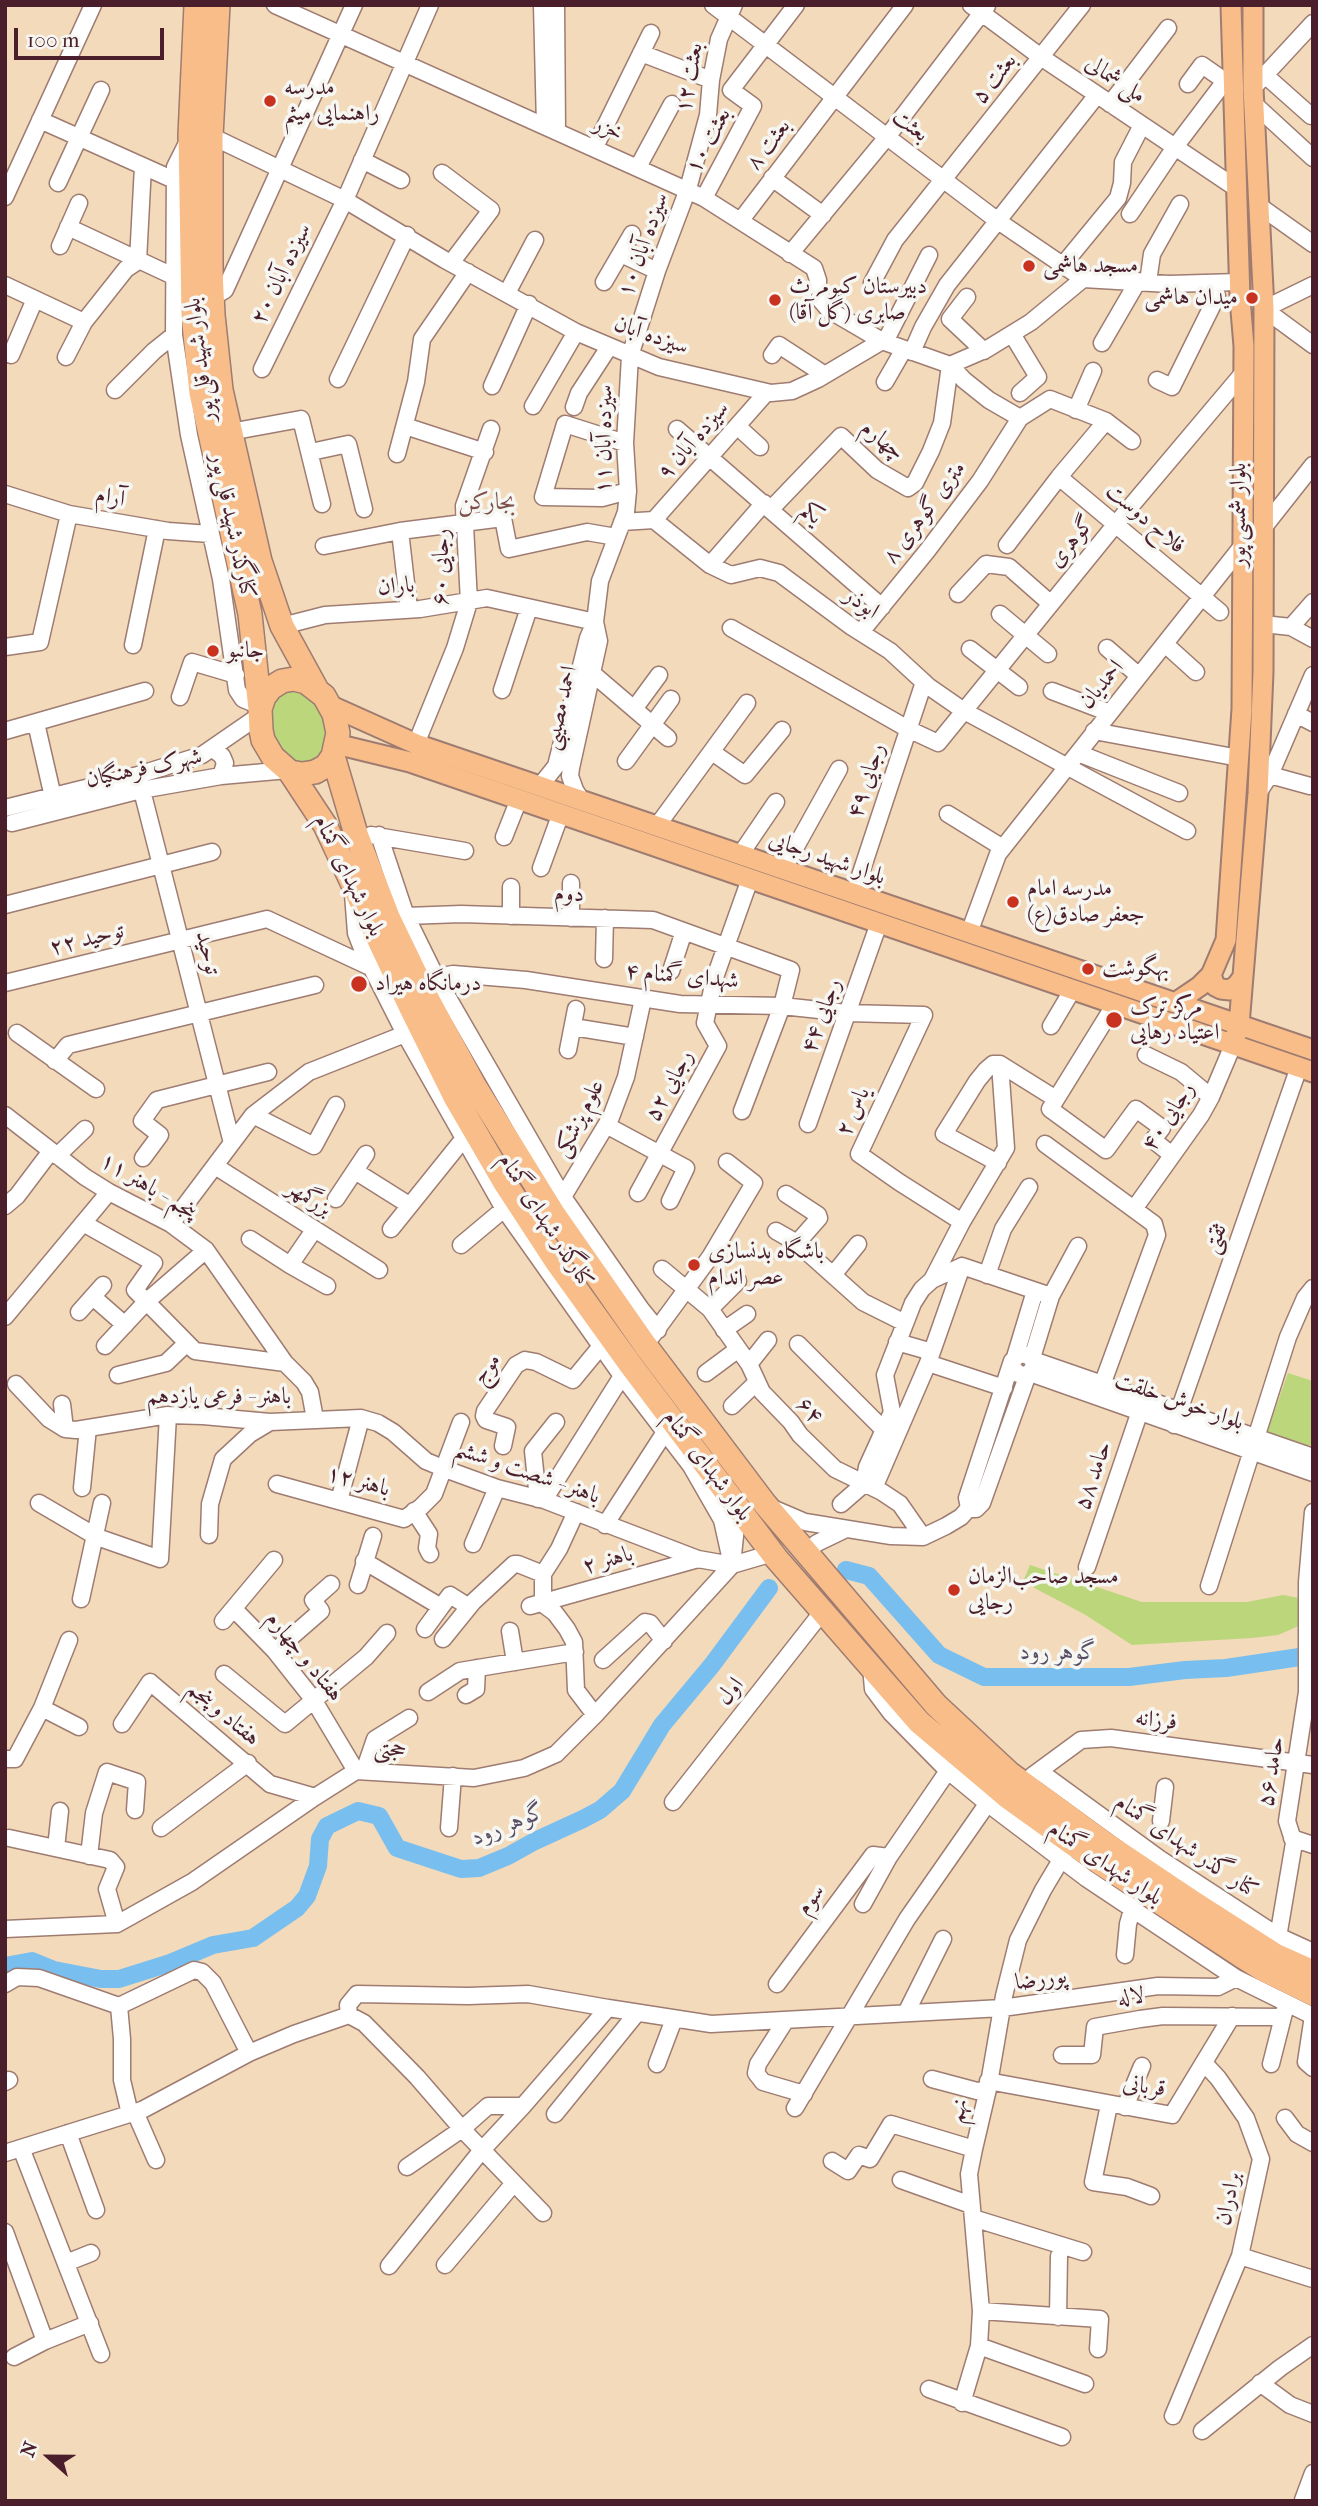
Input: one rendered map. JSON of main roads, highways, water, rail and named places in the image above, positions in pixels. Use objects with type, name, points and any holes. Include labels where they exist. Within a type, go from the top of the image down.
[{"type":"highway","name":"بلوار شهید قلی پور","points":[[196,5],[201,135],[222,390],[260,561],[282,627],[323,697]]},
{"type":"highway","name":"بلوار شهید قلی پور","points":[[218,5],[180,322],[194,409],[250,614],[260,710]]},
{"type":"highway","points":[[254,643],[260,651],[273,654],[284,644],[286,636],[282,627]]},
{"type":"highway","points":[[294,679],[306,682],[323,697],[336,723],[335,750],[326,766],[315,772],[302,774],[289,771],[273,757],[263,740],[260,710],[264,697],[282,681],[294,679]]},
{"type":"highway","name":"بلوار شهدای گمنام","points":[[335,750],[349,811],[368,835],[392,925],[464,1067],[765,1504],[936,1705],[1011,1784],[1066,1852],[1135,1898],[1264,1970],[1294,2000]]},
{"type":"highway","name":"بلوار شهدای گمنام","points":[[289,771],[325,825],[429,1061],[556,1262],[651,1403],[718,1480],[773,1553],[953,1763],[1011,1784],[1103,1842],[1196,1893],[1277,1945],[1313,1972]]},
{"type":"highway","points":[[325,825],[327,816],[333,810],[341,808],[349,811]]},
{"type":"main road","name":"بلوار شمسی پور","points":[[1233,1045],[1239,1025],[1258,793],[1263,624],[1264,309],[1258,205],[1253,5]]},
{"type":"main road","name":"بلوار شمسی پور","points":[[1175,1003],[1211,975],[1226,940],[1242,709],[1244,372],[1230,6]]},
{"type":"main road","points":[[1238,250],[1252,252],[1260,246]]},
{"type":"main road","points":[[1239,282],[1245,277],[1255,277],[1262,286]]},
{"type":"main road","name":"بلوار شهید رجایی","points":[[323,697],[416,744],[1313,1050]]},
{"type":"main road","points":[[379,754],[372,751],[369,743],[376,730],[384,730]]},
{"type":"main road","name":"بلوار شهید رجایی","points":[[335,750],[379,754],[410,762],[1306,1070]]},
{"type":"main road","points":[[1211,975],[1215,986],[1230,990],[1243,977]]},
{"type":"waterway","name":"گوهر رود","points":[[846,1570],[869,1576],[939,1655],[984,1677],[1129,1677],[1226,1668],[1313,1655]]},
{"type":"waterway","name":"گوهر رود","points":[[5,1966],[32,1961],[54,1970],[101,1979],[119,1979],[170,1963],[213,1945],[253,1938],[297,1908],[307,1896],[318,1866],[320,1839],[327,1826],[358,1811],[379,1816],[397,1848],[461,1869],[479,1868],[583,1819],[600,1810],[622,1791],[662,1725],[712,1665],[769,1588]]},
{"type":"place","name":"مدرسه راهنمایی میثم","points":[[270,101]]},
{"type":"place","name":"مسجد هاشمی","points":[[1029,266]]},
{"type":"place","name":"میدان هاشمی","points":[[1252,298]]},
{"type":"place","name":"دبیرستان کیومرث صابری (گل آقا)","points":[[775,300]]},
{"type":"place","name":"جانبو","points":[[213,651]]},
{"type":"place","name":"مدرسه امام جعفر صادق(ع)","points":[[1013,902]]},
{"type":"place","name":"بهگوشت","points":[[1088,969]]},
{"type":"place","name":"درمانگاه هیراد","points":[[359,984]]},
{"type":"place","name":"مرکز ترک اعتیاد رهایی","points":[[1114,1020]]},
{"type":"place","name":"باشگاه بدنسازی عصر اندام","points":[[694,1265]]},
{"type":"place","name":"مسجد صاحب‌الزمان رجایی","points":[[954,1590]]},
{"type":"district","name":"بجارکن","points":[[487,503]]}]
